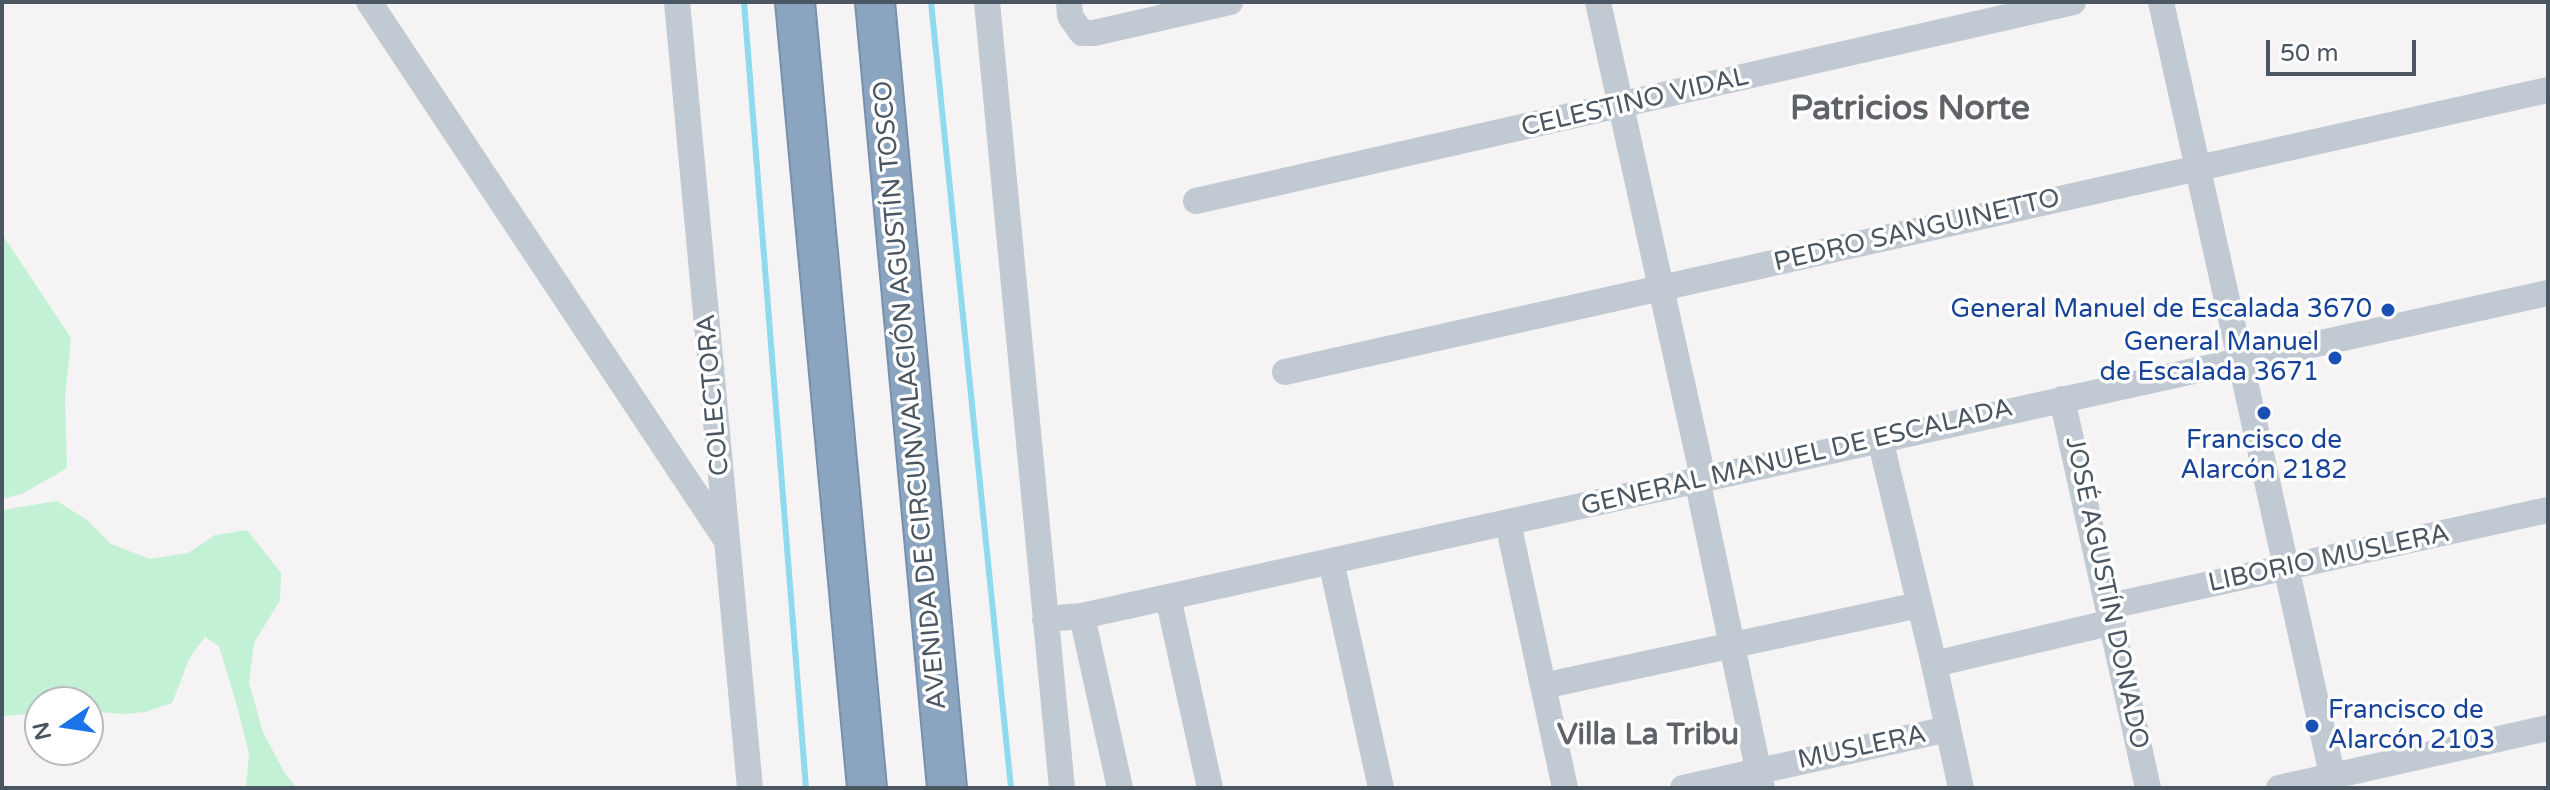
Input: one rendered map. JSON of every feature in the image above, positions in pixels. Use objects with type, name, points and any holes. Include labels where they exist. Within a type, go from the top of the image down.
[{"type":"highway","points":[[795,2],[867,788]]},
{"type":"highway","name":"AVENIDA DE CIRCUNVALACIÓN AGUSTÍN TOSCO","points":[[875,2],[947,788]]},
{"type":"street","points":[[369,2],[727,541]]},
{"type":"street","name":"COLECTORA","points":[[677,2],[750,788]]},
{"type":"street","points":[[987,2],[1062,788]]},
{"type":"street","points":[[1069,2],[1070,16],[1082,33],[1094,33],[1230,2]]},
{"type":"street","points":[[1598,2],[1661,289],[1760,779]]},
{"type":"street","name":"CELESTINO VIDAL","points":[[1196,201],[2073,2]]},
{"type":"street","points":[[2161,2],[2334,782]]},
{"type":"street","name":"PEDRO SANGUINETTO","points":[[1285,372],[2548,90]]},
{"type":"street","name":"GENERAL MANUEL DE ESCALADA","points":[[1045,619],[1082,616],[2548,293]]},
{"type":"street","name":"JOSÉ AGUSTÍN DONADO","points":[[2062,399],[2112,614],[2148,788]]},
{"type":"street","points":[[1880,439],[1961,788]]},
{"type":"street","name":"LIBORIO MUSLERA","points":[[1934,664],[2287,568],[2548,510]]},
{"type":"street","points":[[1508,523],[1565,788]]},
{"type":"street","points":[[1331,561],[1381,788]]},
{"type":"street","points":[[1168,597],[1210,788]]},
{"type":"street","points":[[1543,686],[1919,605]]},
{"type":"street","points":[[1082,616],[1120,788]]},
{"type":"street","points":[[2279,788],[2334,782],[2548,728]]},
{"type":"street","name":"MUSLERA","points":[[1683,788],[1760,779],[1948,729]]},
{"type":"green space","points":[[2,234],[71,338],[65,398],[67,468],[24,493],[2,499]]},
{"type":"green space","points":[[57,501],[87,520],[111,544],[150,559],[188,553],[215,535],[247,530],[281,573],[280,600],[254,643],[249,683],[263,732],[284,772],[297,788],[246,788],[249,753],[237,706],[219,646],[205,637],[190,657],[172,703],[145,712],[104,712],[104,686],[24,686],[24,714],[2,716],[2,510]]},
{"type":"waterway","points":[[744,2],[806,788]]},
{"type":"waterway","points":[[931,2],[1011,788]]},
{"type":"place","name":"General Manuel de Escalada 3670","points":[[2388,310]]},
{"type":"place","name":"General Manuel de Escalada 3671","points":[[2335,358]]},
{"type":"place","name":"Francisco de Alarcón 2182","points":[[2264,413]]},
{"type":"place","name":"Francisco de Alarcón 2103","points":[[2312,726]]},
{"type":"district","name":"Patricios Norte","points":[[1910,110]]},
{"type":"district","name":"Villa La Tribu","points":[[1648,736]]}]
